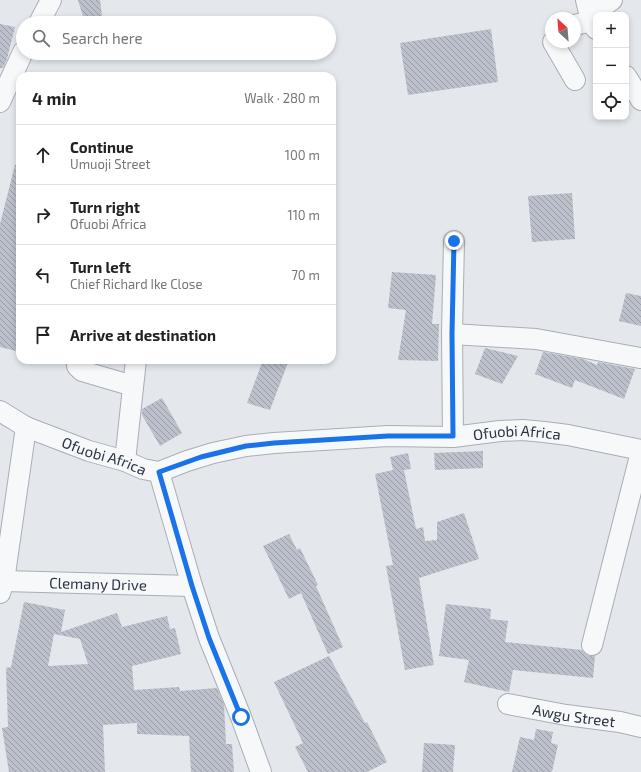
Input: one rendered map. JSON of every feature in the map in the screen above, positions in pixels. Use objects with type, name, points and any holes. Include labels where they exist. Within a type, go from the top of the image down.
[{"type":"street","points":[[43,16],[51,0]]},
{"type":"street","points":[[586,0],[587,25]]},
{"type":"street","points":[[587,25],[599,10],[612,0]]},
{"type":"street","points":[[556,48],[575,80]]},
{"type":"street","points":[[0,102],[19,60]]},
{"type":"street","points":[[629,81],[641,100]]},
{"type":"street","points":[[453,436],[452,334],[454,241]]},
{"type":"street","points":[[452,334],[536,339],[640,358]]},
{"type":"street","points":[[77,364],[82,371],[133,386]]},
{"type":"street","points":[[125,461],[136,364]]},
{"type":"street","name":"Ofuobi Africa","points":[[0,411],[26,427],[89,451],[125,461],[143,469],[159,472],[207,455],[246,446],[388,436],[453,436],[500,431],[523,430],[568,435],[641,451]]},
{"type":"street","points":[[2,587],[26,427]]},
{"type":"street","points":[[592,645],[641,451]]},
{"type":"street","points":[[159,472],[192,586],[209,638],[262,772]]},
{"type":"street","name":"Clemany Drive","points":[[2,587],[192,586]]},
{"type":"street","name":"Awgu Street","points":[[508,704],[566,715],[620,722],[641,727]]},
{"type":"building","points":[[78,0],[100,0],[102,16],[83,16]]},
{"type":"building","points":[[0,24],[15,27],[7,59],[3,68],[0,68]]},
{"type":"building","points":[[491,29],[498,82],[408,95],[400,43]]},
{"type":"building","points":[[16,165],[16,351],[0,347],[0,224]]},
{"type":"building","points":[[572,193],[575,239],[532,242],[528,196]]},
{"type":"building","points":[[392,272],[436,275],[432,324],[439,324],[438,361],[398,360],[406,310],[388,308]]},
{"type":"building","points":[[626,293],[641,296],[641,326],[619,321]]},
{"type":"building","points":[[485,348],[518,356],[502,384],[475,374]]},
{"type":"building","points":[[543,352],[583,359],[597,365],[598,362],[635,369],[624,399],[575,380],[572,388],[535,374]]},
{"type":"building","points":[[262,364],[287,364],[270,410],[247,403]]},
{"type":"building","points":[[162,398],[182,433],[160,446],[142,415],[142,409]]},
{"type":"building","points":[[483,451],[483,468],[435,470],[434,453]]},
{"type":"building","points":[[408,453],[411,469],[404,470],[416,529],[423,527],[425,541],[437,540],[437,522],[464,513],[479,559],[419,578],[434,665],[405,670],[386,566],[393,565],[375,474],[393,470],[390,457]]},
{"type":"building","points":[[289,534],[297,550],[300,548],[318,585],[316,586],[343,647],[328,654],[301,593],[289,599],[263,546]]},
{"type":"building","points":[[24,602],[65,610],[61,632],[117,613],[122,627],[167,616],[170,629],[175,628],[181,654],[132,666],[134,690],[179,687],[180,691],[217,688],[224,705],[226,744],[232,744],[234,772],[191,772],[189,736],[137,734],[137,723],[103,725],[105,772],[9,772],[2,728],[8,727],[6,668],[11,667]],"holes":[[[54,634],[80,639],[88,664],[48,666]]]},
{"type":"building","points":[[446,604],[491,609],[490,619],[508,621],[505,642],[582,650],[589,656],[595,656],[593,678],[513,670],[509,692],[464,682],[469,660],[439,656]]},
{"type":"building","points":[[329,656],[365,723],[367,722],[387,762],[367,772],[308,772],[295,747],[303,743],[274,682]]},
{"type":"building","points":[[536,729],[553,732],[551,743],[558,745],[552,772],[512,772],[520,737],[534,740]]},
{"type":"building","points":[[424,743],[455,745],[453,772],[422,772]]},
{"type":"route","points":[[241,717],[209,638],[192,586],[159,472],[213,453],[246,446],[388,436],[453,436],[452,334],[454,241]]}]
